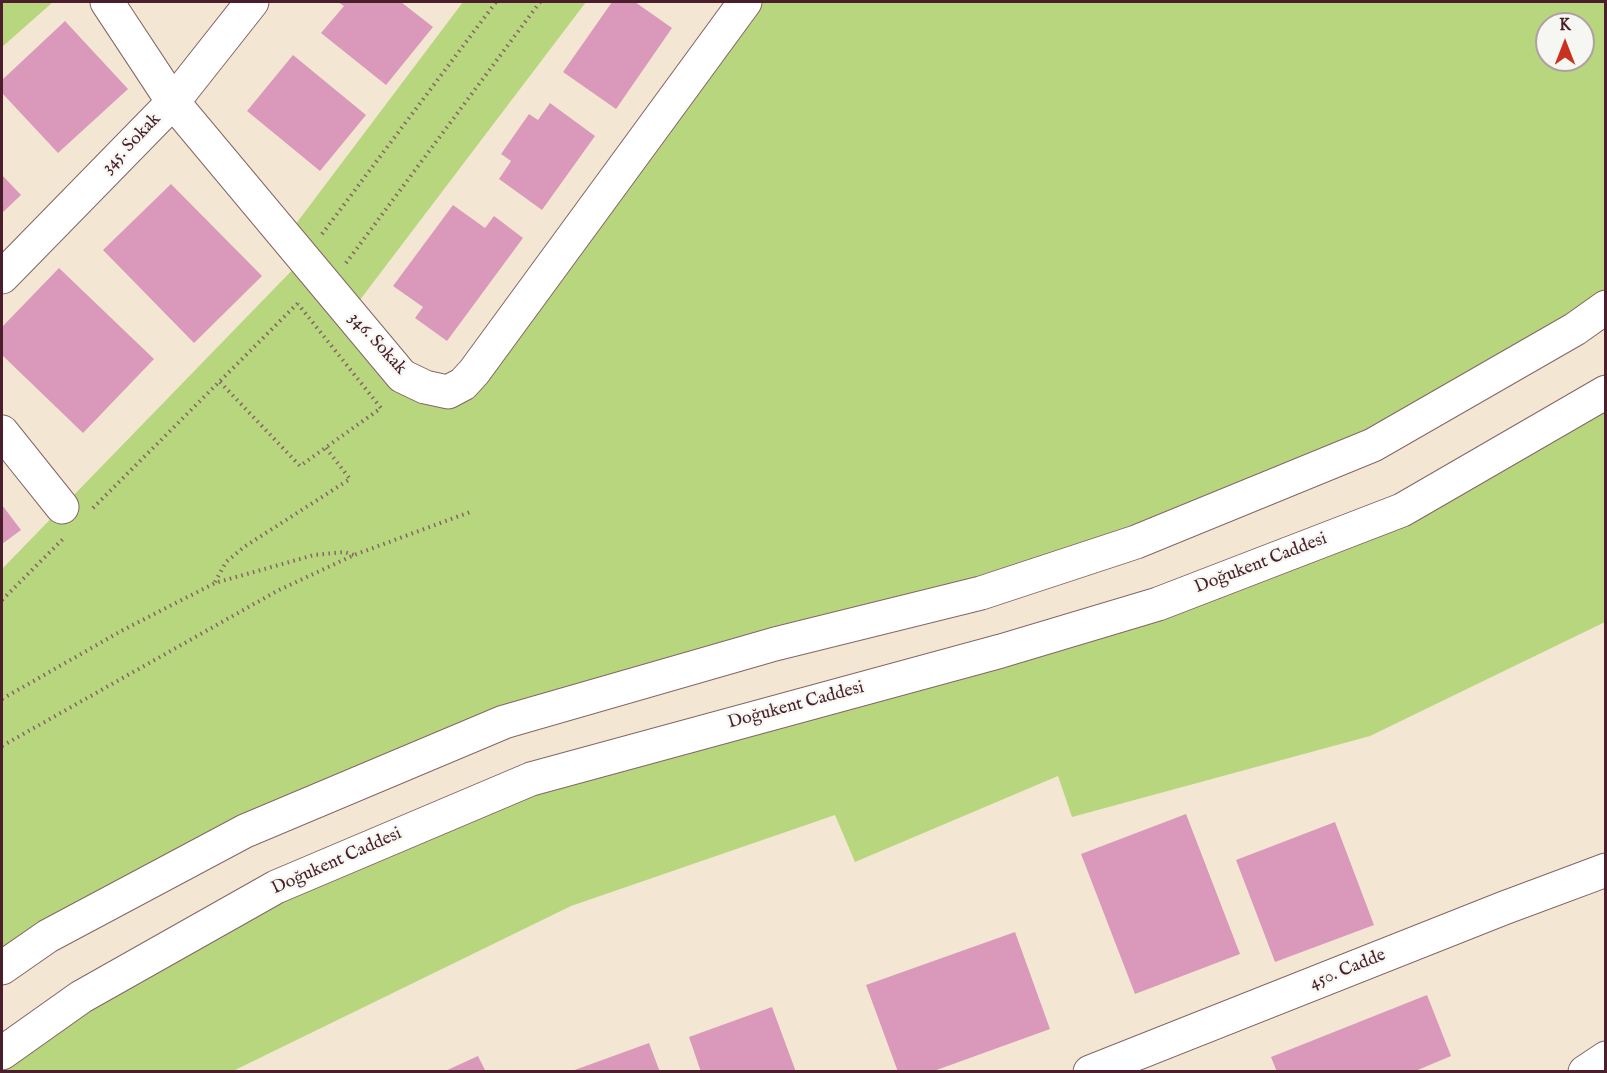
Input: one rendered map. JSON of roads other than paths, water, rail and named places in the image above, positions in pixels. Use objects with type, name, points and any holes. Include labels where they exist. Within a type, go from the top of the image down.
[{"type":"main road","name":"346. Sokak","points":[[106,2],[172,102],[402,376],[425,387],[448,392],[463,384],[474,372],[745,2]]},
{"type":"main road","name":"345. Sokak","points":[[2,277],[172,102],[252,2]]},
{"type":"main road","points":[[2,968],[48,936],[245,831],[504,723],[775,644],[981,593],[1136,542],[1373,445],[1575,329],[1605,307]]},
{"type":"main road","name":"Doğukent Caddesi","points":[[2,1053],[81,997],[276,887],[531,779],[1001,651],[1158,603],[1402,510],[1605,392]]},
{"type":"main road","points":[[2,432],[72,518]]},
{"type":"main road","name":"450. Cadde","points":[[1090,1071],[1605,870]]},
{"type":"main road","points":[[1585,1071],[1605,1058]]}]
